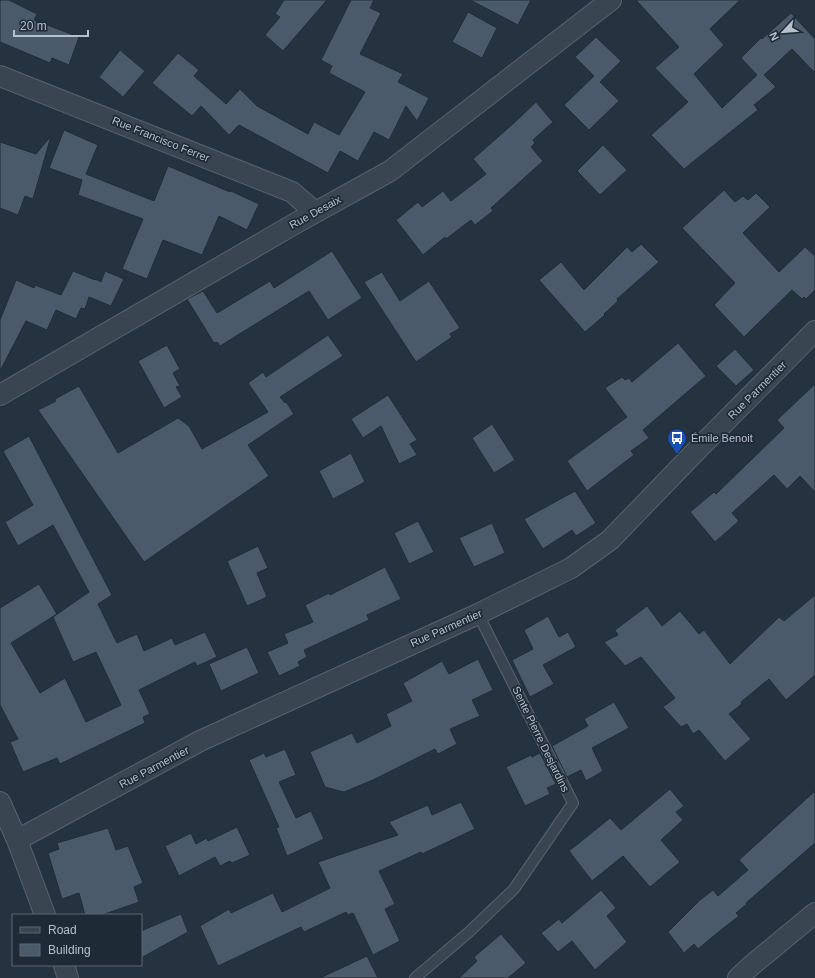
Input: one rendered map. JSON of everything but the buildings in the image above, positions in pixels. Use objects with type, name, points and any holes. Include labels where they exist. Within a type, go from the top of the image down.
[{"type":"street","name":"Rue Desaix","points":[[0,395],[316,212],[390,171],[611,0]]},
{"type":"street","name":"Rue Francisco Ferrer","points":[[0,76],[292,192],[316,212]]},
{"type":"street","name":"Rue Parmentier","points":[[17,840],[200,741],[478,614],[571,568],[610,540],[815,331]]},
{"type":"street","points":[[0,802],[17,840],[45,914]]},
{"type":"street","points":[[751,974],[815,913]]},
{"type":"street","points":[[64,966],[68,978]]},
{"type":"lane","name":"Sente Pierre Desjardins","points":[[415,978],[469,932],[514,889],[573,803],[478,614]]},
{"type":"place","name":"Émile Benoit","points":[[677,455]]}]
